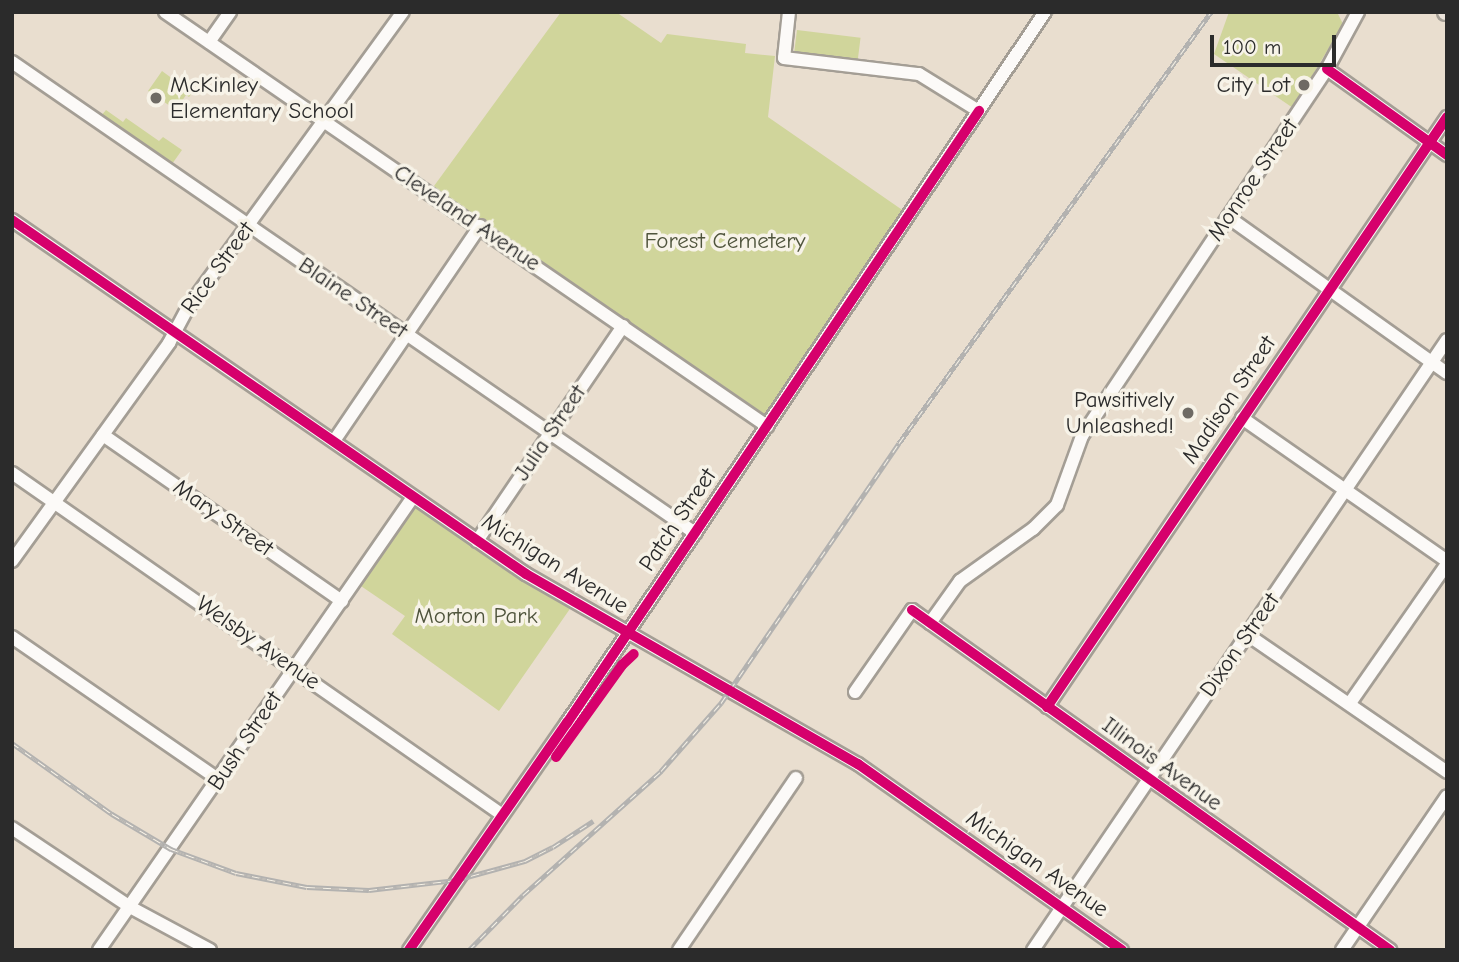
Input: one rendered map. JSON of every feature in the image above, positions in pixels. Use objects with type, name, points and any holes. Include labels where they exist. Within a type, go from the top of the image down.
[{"type":"street","name":"Cleveland Avenue","points":[[165,12],[480,226],[767,426]]},
{"type":"street","points":[[209,42],[230,12]]},
{"type":"street","name":"Rice Street","points":[[12,561],[169,343],[187,309],[403,12]]},
{"type":"street","points":[[789,12],[784,58],[919,74],[979,111]]},
{"type":"street","name":"Patch Street","points":[[408,950],[627,634],[1045,12]]},
{"type":"street","name":"Monroe Street","points":[[930,623],[960,581],[1033,530],[1057,505],[1082,436],[1327,69],[1358,12]]},
{"type":"street","name":"Blaine Street","points":[[12,62],[695,533]]},
{"type":"street","points":[[1327,69],[1447,155]]},
{"type":"street","name":"Madison Street","points":[[1047,707],[1447,117]]},
{"type":"street","points":[[1228,217],[1447,373]]},
{"type":"street","name":"Michigan Avenue","points":[[12,220],[477,541],[627,634],[858,764],[1122,950]]},
{"type":"street","points":[[334,441],[480,226]]},
{"type":"street","name":"Julia Street","points":[[477,541],[622,326]]},
{"type":"street","name":"Dixon Street","points":[[1032,950],[1447,340]]},
{"type":"street","points":[[1242,418],[1447,563],[1350,702]]},
{"type":"street","name":"Mary Street","points":[[103,435],[342,601]]},
{"type":"street","name":"Welsby Avenue","points":[[12,473],[501,814]]},
{"type":"street","name":"Bush Street","points":[[99,950],[413,497]]},
{"type":"street","name":"Illinois Avenue","points":[[855,692],[912,610],[1390,950]]},
{"type":"street","points":[[1248,635],[1350,702],[1447,772]]},
{"type":"street","points":[[12,637],[219,780]]},
{"type":"street","points":[[683,948],[796,778]]},
{"type":"street","points":[[1342,950],[1447,796]]},
{"type":"street","points":[[12,828],[130,907],[210,950]]},
{"type":"green space","name":"Forest Cemetery","points":[[561,12],[616,12],[661,43],[667,34],[746,44],[745,53],[775,56],[768,117],[911,216],[767,426],[480,226],[434,186]]},
{"type":"green space","points":[[1229,12],[1337,12],[1343,24],[1293,108],[1214,54]]},
{"type":"green space","points":[[797,30],[861,38],[858,62],[794,54]]},
{"type":"green space","points":[[162,71],[192,93],[189,97],[186,95],[176,110],[148,91]]},
{"type":"green space","points":[[106,110],[123,122],[126,118],[159,141],[163,137],[182,150],[172,164],[100,117]]},
{"type":"green space","name":"Morton Park","points":[[413,497],[574,603],[499,711],[392,634],[405,616],[355,582]]},
{"type":"railway","points":[[469,950],[523,895],[661,771],[721,703],[899,443],[1211,12]]},
{"type":"railway","points":[[12,743],[112,814],[171,849],[236,873],[307,887],[369,890],[456,880],[525,861],[553,847],[593,821]]},
{"type":"cycle path","points":[[1327,69],[1447,155]]},
{"type":"cycle path","points":[[409,950],[567,723],[979,111]]},
{"type":"cycle path","points":[[1047,707],[1447,117]]},
{"type":"cycle path","points":[[12,220],[526,574],[858,764],[1122,950]]},
{"type":"cycle path","points":[[912,610],[1390,950]]},
{"type":"cycle path","points":[[556,757],[622,665],[634,654]]},
{"type":"place","name":"City Lot","points":[[1304,85]]},
{"type":"place","name":"McKinley Elementary School","points":[[156,98]]},
{"type":"place","name":"Pawsitively Unleashed!","points":[[1188,413]]}]
